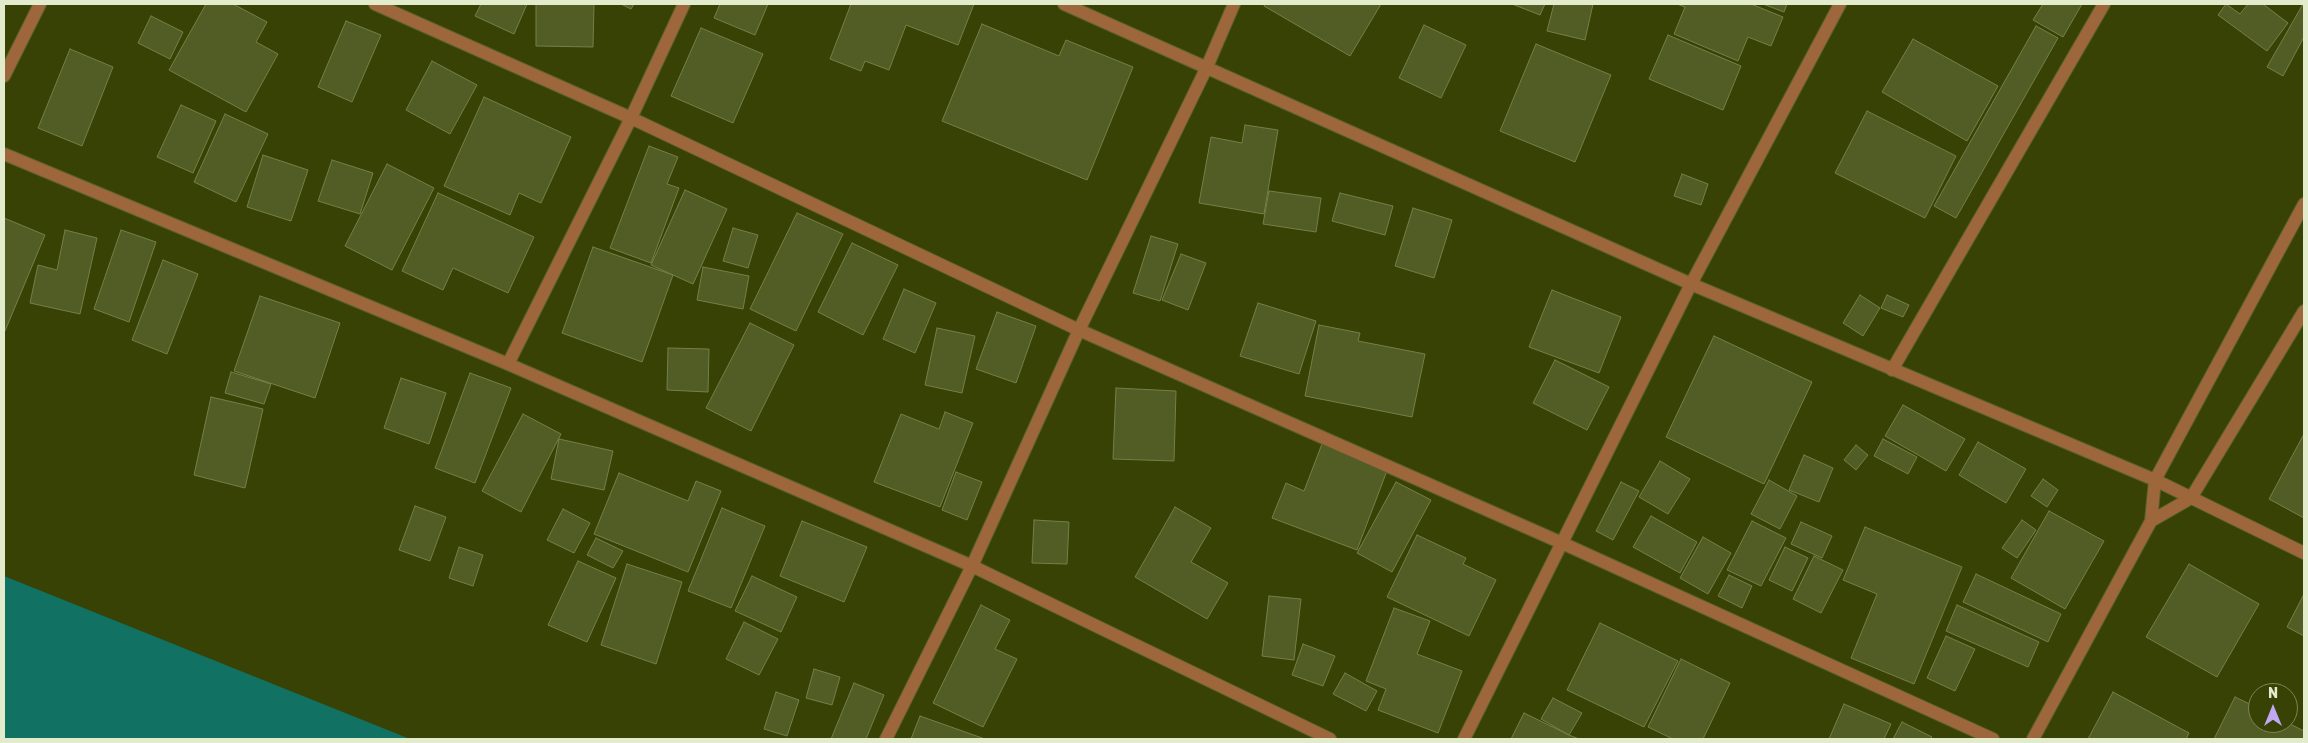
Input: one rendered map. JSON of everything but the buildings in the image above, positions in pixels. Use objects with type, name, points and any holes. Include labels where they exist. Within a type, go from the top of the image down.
[{"type":"street","points":[[4,76],[40,4]]},
{"type":"street","points":[[376,4],[631,118],[1079,330],[1562,543],[1994,739]]},
{"type":"street","points":[[508,364],[631,118],[684,4]]},
{"type":"street","points":[[1064,4],[1691,284],[2156,480],[2304,553]]},
{"type":"street","points":[[886,739],[972,566],[1079,330],[1206,69],[1234,4]]},
{"type":"street","points":[[1464,739],[1691,284],[1840,4]]},
{"type":"street","points":[[1892,370],[2104,4]]},
{"type":"street","points":[[4,154],[508,364],[972,566],[1330,739]]},
{"type":"street","points":[[2033,739],[2151,522],[2156,480],[2304,204]]},
{"type":"street","points":[[2151,522],[2191,498],[2304,312]]},
{"type":"water","points":[[4,576],[410,739],[4,739]]}]
